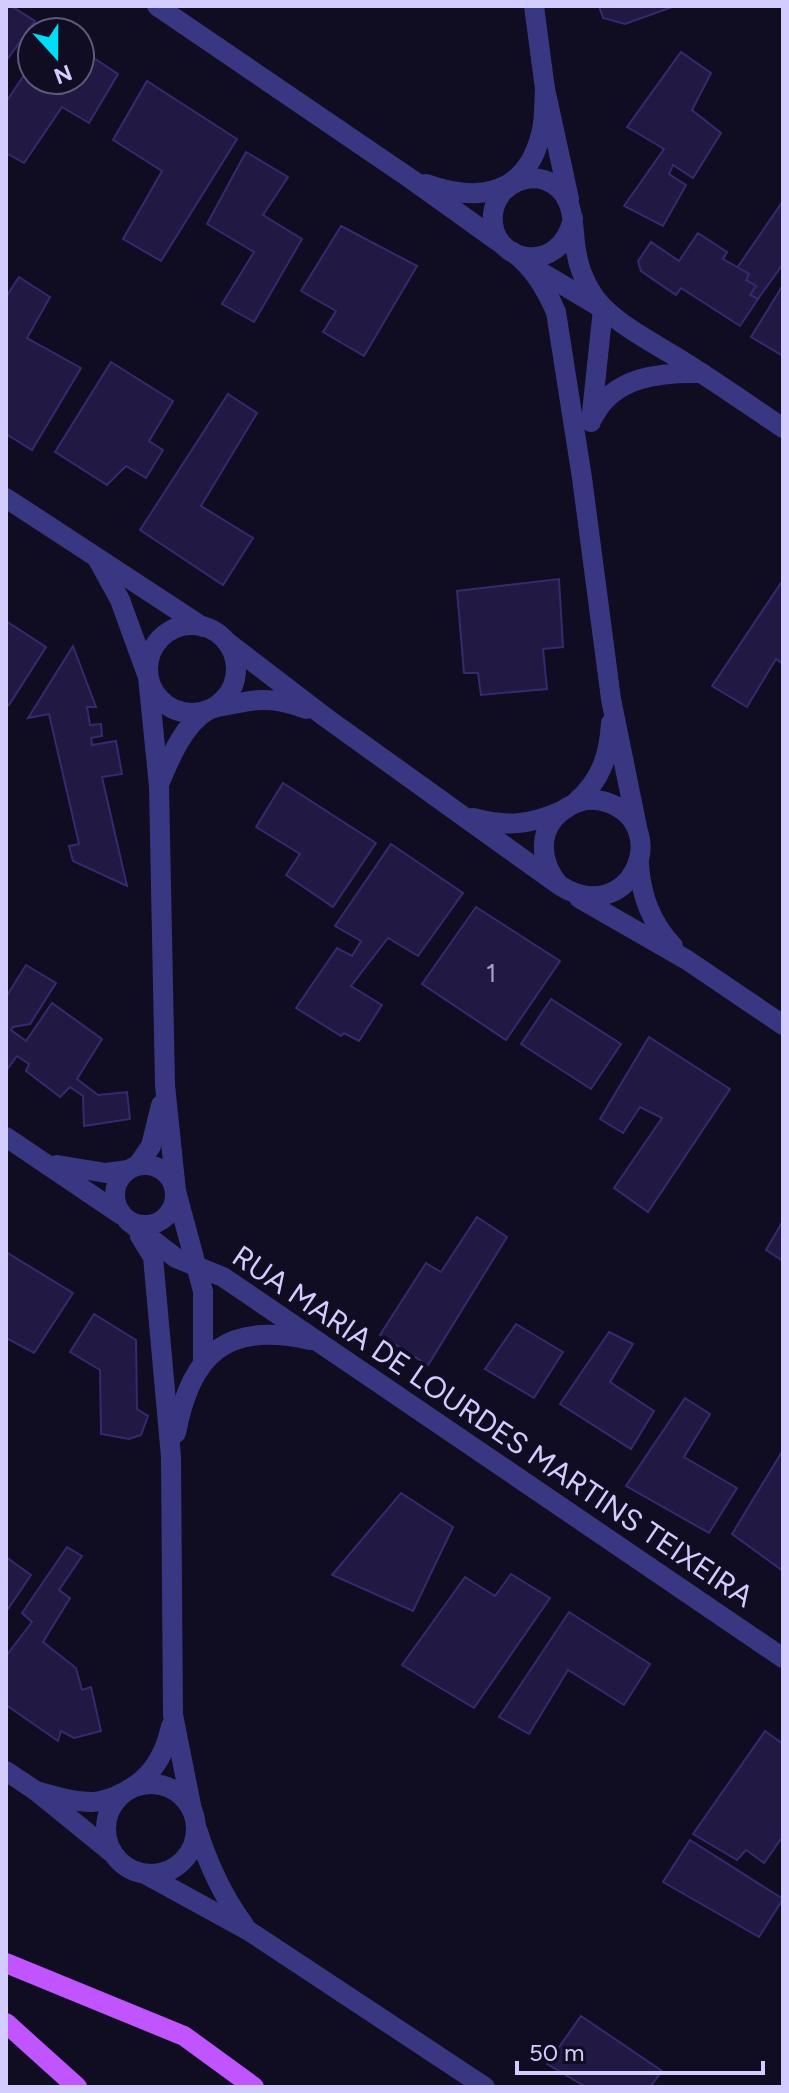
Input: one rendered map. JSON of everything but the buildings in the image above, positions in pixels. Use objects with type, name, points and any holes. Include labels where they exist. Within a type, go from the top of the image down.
[{"type":"main road","points":[[6,1963],[184,2036],[254,2087]]},
{"type":"main road","points":[[6,2023],[77,2087]]},
{"type":"street","points":[[157,6],[411,179],[515,254],[783,428]]},
{"type":"street","points":[[534,6],[545,89],[572,212],[576,251],[582,275],[603,309],[582,478]]},
{"type":"street","points":[[545,89],[541,134],[531,158],[496,201],[493,213],[497,236],[545,288],[556,312],[611,699],[639,834],[640,879],[652,920],[687,960]]},
{"type":"street","points":[[411,179],[473,194],[489,193],[534,178],[546,180],[565,194],[572,212],[565,242],[556,250],[535,257],[515,254]]},
{"type":"street","points":[[591,422],[602,400],[626,385],[673,372],[702,373]]},
{"type":"street","points":[[6,498],[203,627],[216,632],[325,717],[566,890],[687,960],[783,1025]]},
{"type":"street","points":[[97,558],[120,600],[148,677],[158,697],[166,705],[186,713],[255,699],[273,699],[325,717]]},
{"type":"street","points":[[203,627],[189,625],[163,637],[150,655],[148,677],[159,786],[165,1085],[176,1191],[203,1291],[203,1361]]},
{"type":"street","points":[[159,786],[180,741],[230,693],[236,667],[227,642]]},
{"type":"street","points":[[611,699],[611,727],[604,763],[593,787],[550,823],[544,839],[543,856],[548,872],[566,890],[590,898],[606,896],[620,889],[639,864]]},
{"type":"street","points":[[458,811],[474,819],[498,824],[521,824],[592,800],[607,802],[621,809],[632,820],[639,834]]},
{"type":"street","points":[[165,1085],[151,1146],[116,1186],[114,1196],[124,1217],[153,1257],[171,1457],[173,1715],[194,1817],[207,1860],[226,1900],[249,1931]]},
{"type":"street","name":"RUA MARIA DE LOURDES MARTINS TEIXEIRA","points":[[6,1137],[124,1217],[176,1258],[223,1277],[783,1658]]},
{"type":"street","name":"RUA MARIA DE LOURDES MARTINS TEIXEIRA","points":[[38,1159],[82,1171],[106,1173],[133,1168]]},
{"type":"street","points":[[124,1217],[146,1226],[165,1219],[172,1211],[176,1191],[166,1173],[157,1167],[133,1168]]},
{"type":"street","points":[[171,1457],[189,1383],[203,1361],[226,1345],[258,1336],[279,1335],[322,1343]]},
{"type":"street","points":[[111,1852],[106,1839],[110,1810],[118,1799],[145,1780],[167,1744],[173,1715]]},
{"type":"street","points":[[6,1771],[36,1791],[131,1870],[145,1874],[249,1931],[485,2087]]},
{"type":"street","points":[[36,1791],[96,1802],[143,1785],[158,1785],[172,1789],[184,1798],[194,1817],[191,1850],[171,1870],[145,1874]]}]
